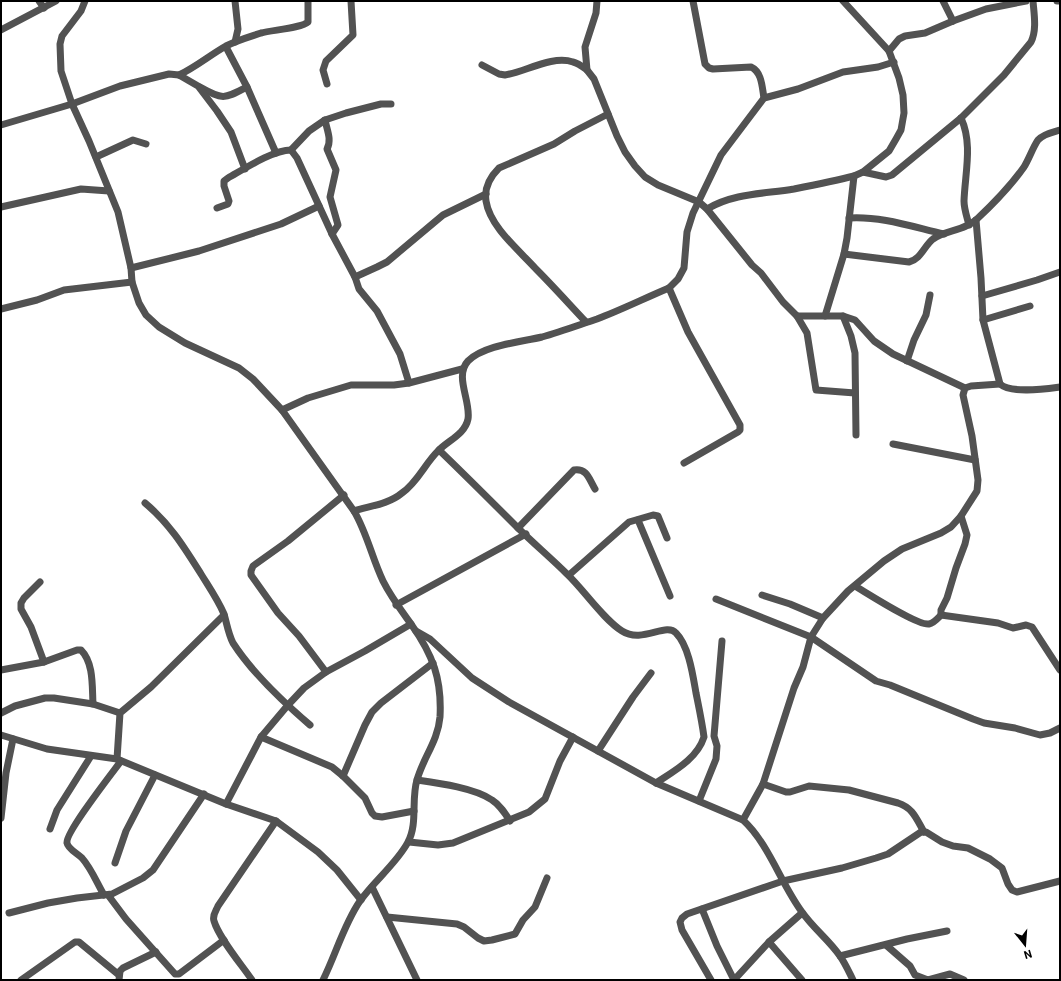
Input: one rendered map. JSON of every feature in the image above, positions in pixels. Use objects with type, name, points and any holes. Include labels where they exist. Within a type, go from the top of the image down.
[{"type":"street","points":[[39,1],[44,8]]},
{"type":"street","points":[[1,30],[56,1]]},
{"type":"street","points":[[86,1],[81,11],[62,36],[60,44],[61,71],[72,104],[96,157],[118,212],[131,268],[132,282],[139,303],[153,323],[185,343],[239,368],[253,379],[282,410],[296,432],[344,495],[354,511],[365,534],[375,564],[396,604],[416,630],[438,676],[440,719],[435,740],[417,780],[413,826],[409,842],[361,900],[353,912],[323,980]]},
{"type":"street","points":[[235,1],[238,29],[235,42]]},
{"type":"street","points":[[1,125],[72,104],[120,86],[169,74],[179,74],[235,42],[268,31],[306,24],[308,22],[308,1]]},
{"type":"street","points":[[327,84],[323,70],[326,61],[353,35],[351,1]]},
{"type":"street","points":[[587,70],[585,47],[596,13],[597,1]]},
{"type":"street","points":[[693,1],[705,64],[709,68],[713,69],[751,67],[756,69],[759,74],[764,98]]},
{"type":"street","points":[[707,209],[736,197],[792,189],[854,176],[863,172],[889,151],[901,130],[904,113],[899,78],[889,50],[843,1]]},
{"type":"street","points":[[943,1],[953,21]]},
{"type":"street","points":[[889,50],[899,39],[905,36],[925,33],[986,9],[1026,1]]},
{"type":"street","points":[[863,172],[886,177],[892,175],[961,118],[1004,75],[1031,42],[1034,36],[1033,1]]},
{"type":"street","points":[[226,46],[247,86],[276,153]]},
{"type":"street","points":[[482,65],[504,75],[529,67],[565,60],[574,62],[587,70],[594,79],[625,152],[645,176],[658,185],[699,202],[707,209],[752,265],[761,273],[783,302],[797,316],[807,333],[816,390],[855,393]]},
{"type":"street","points":[[354,511],[389,501],[402,494],[412,484],[439,450],[462,432],[468,421],[468,409],[462,381],[462,369],[468,361],[487,350],[543,336],[586,322],[669,288],[678,279],[684,268],[687,232],[721,155],[764,98],[798,89],[843,72],[878,67],[894,62]]},
{"type":"street","points":[[179,74],[216,96],[224,97],[247,86]]},
{"type":"street","points":[[198,86],[231,132],[245,168]]},
{"type":"street","points":[[217,208],[228,204],[229,201],[224,186],[224,181],[245,168],[276,153],[291,150],[309,131],[325,120],[381,104],[391,104]]},
{"type":"street","points":[[586,322],[506,238],[491,217],[486,202],[486,194],[488,183],[492,175],[499,168],[554,144],[608,114]]},
{"type":"street","points":[[961,118],[967,133],[967,167],[964,202],[969,225]]},
{"type":"street","points":[[325,120],[330,140],[330,144],[327,149],[336,170],[330,197],[338,225],[332,234]]},
{"type":"street","points":[[844,254],[909,262],[914,261],[918,258],[928,243],[944,234],[961,229],[976,220],[1022,169],[1038,141],[1044,136],[1060,130]]},
{"type":"street","points":[[96,157],[133,140],[146,144]]},
{"type":"street","points":[[291,150],[297,158],[359,289],[377,311],[392,337],[400,354],[409,383]]},
{"type":"street","points":[[825,316],[844,254],[854,176]]},
{"type":"street","points":[[1,207],[82,189],[109,191]]},
{"type":"street","points":[[355,278],[387,262],[443,215],[486,194]]},
{"type":"street","points":[[131,268],[199,251],[281,224],[319,206]]},
{"type":"street","points":[[849,218],[862,217],[944,234]]},
{"type":"street","points":[[976,220],[982,278],[983,320],[1000,384]]},
{"type":"street","points":[[982,296],[1060,272]]},
{"type":"street","points":[[1,309],[31,302],[64,290],[132,282]]},
{"type":"street","points":[[669,288],[688,332],[740,425],[740,430],[738,432],[684,463]]},
{"type":"street","points":[[908,362],[914,340],[926,315],[930,296]]},
{"type":"street","points":[[983,320],[1030,306]]},
{"type":"street","points":[[797,316],[843,316],[855,320],[874,341],[908,362],[966,388],[972,386],[1000,384],[1003,387],[1013,389],[1060,387]]},
{"type":"street","points":[[843,316],[854,344],[856,435]]},
{"type":"street","points":[[282,410],[308,398],[351,385],[394,385],[409,383],[462,369]]},
{"type":"street","points":[[743,820],[763,784],[794,688],[803,667],[811,637],[823,618],[855,586],[884,561],[902,549],[941,533],[950,527],[961,516],[976,491],[978,480],[972,436],[963,395],[966,388]]},
{"type":"street","points":[[893,444],[975,460]]},
{"type":"street","points":[[439,450],[518,528],[569,575],[609,620],[622,631],[631,636],[643,636],[667,629],[673,630],[677,634],[685,648],[692,667],[704,738],[702,744],[693,757],[656,783]]},
{"type":"street","points":[[518,528],[574,470],[580,469],[584,471],[595,488]]},
{"type":"street","points":[[326,672],[299,636],[278,613],[251,575],[250,571],[253,566],[288,541],[344,495]]},
{"type":"street","points":[[145,503],[160,516],[187,549],[212,590],[224,615],[227,630],[236,646],[253,669],[310,725]]},
{"type":"street","points":[[569,575],[626,524],[652,515],[658,516],[667,538]]},
{"type":"street","points":[[942,615],[941,610],[947,598],[967,535],[961,516]]},
{"type":"street","points":[[638,520],[670,596]]},
{"type":"street","points":[[396,604],[526,534]]},
{"type":"street","points":[[40,582],[24,598],[21,604],[21,609],[31,627],[44,662]]},
{"type":"street","points":[[855,586],[912,619],[924,623],[929,624],[942,615],[998,623],[1013,628],[1029,625],[1032,627],[1060,670]]},
{"type":"street","points":[[762,595],[790,604],[823,618]]},
{"type":"street","points":[[716,599],[811,637],[876,681],[973,719],[1040,734],[1050,733],[1060,728]]},
{"type":"street","points":[[224,615],[152,687],[120,713],[119,760],[73,827],[67,839],[69,847],[82,859],[106,895],[175,974],[179,974],[224,940]]},
{"type":"street","points":[[226,804],[261,737],[304,688],[326,672],[411,624]]},
{"type":"street","points":[[416,630],[430,639],[472,678],[509,702],[656,783],[743,820],[771,858],[802,913],[840,956],[853,980]]},
{"type":"street","points":[[699,801],[716,759],[717,746],[714,736],[722,641]]},
{"type":"street","points":[[1,670],[44,662],[77,650],[81,650],[88,662],[92,677],[93,704]]},
{"type":"street","points":[[343,776],[372,712],[381,703],[433,663]]},
{"type":"street","points":[[598,751],[632,696],[652,673]]},
{"type":"street","points":[[1,713],[16,706],[45,698],[63,698],[93,704],[120,713]]},
{"type":"street","points":[[1,735],[47,749],[119,760],[226,804],[276,821],[318,852],[337,870],[361,900]]},
{"type":"street","points":[[261,737],[332,767],[365,798],[374,816],[382,817],[414,810]]},
{"type":"street","points":[[409,842],[438,846],[446,845],[510,821],[529,812],[545,799],[560,762],[573,737]]},
{"type":"street","points":[[1,818],[6,773],[13,739]]},
{"type":"street","points":[[50,829],[57,810],[91,756]]},
{"type":"street","points":[[115,863],[126,831],[156,775]]},
{"type":"street","points":[[417,780],[480,793],[492,800],[510,821]]},
{"type":"street","points":[[763,784],[786,792],[809,786],[849,790],[906,805],[911,810],[924,832],[942,842],[953,846],[968,848],[990,859],[1002,868],[1012,890],[1017,892],[1060,881]]},
{"type":"street","points":[[9,913],[70,899],[106,895],[117,892],[143,878],[152,870],[204,794]]},
{"type":"street","points":[[252,980],[224,940],[214,921],[214,915],[218,906],[276,821]]},
{"type":"street","points":[[712,980],[682,930],[680,922],[682,918],[702,909],[783,881],[842,868],[888,854],[920,833],[924,832]]},
{"type":"street","points":[[388,917],[456,924],[464,927],[484,941],[510,936],[515,934],[523,920],[535,907],[547,878]]},
{"type":"street","points":[[372,887],[388,917],[417,980]]},
{"type":"street","points":[[702,909],[716,946],[734,980],[769,942],[802,913]]},
{"type":"street","points":[[840,956],[886,946],[907,939],[947,931]]},
{"type":"street","points":[[21,980],[75,942],[79,942],[119,978]]},
{"type":"street","points":[[769,942],[802,980]]},
{"type":"street","points":[[886,946],[910,966],[915,975],[928,980],[950,974],[964,980]]},
{"type":"street","points":[[119,978],[120,971],[123,968],[156,952]]}]
